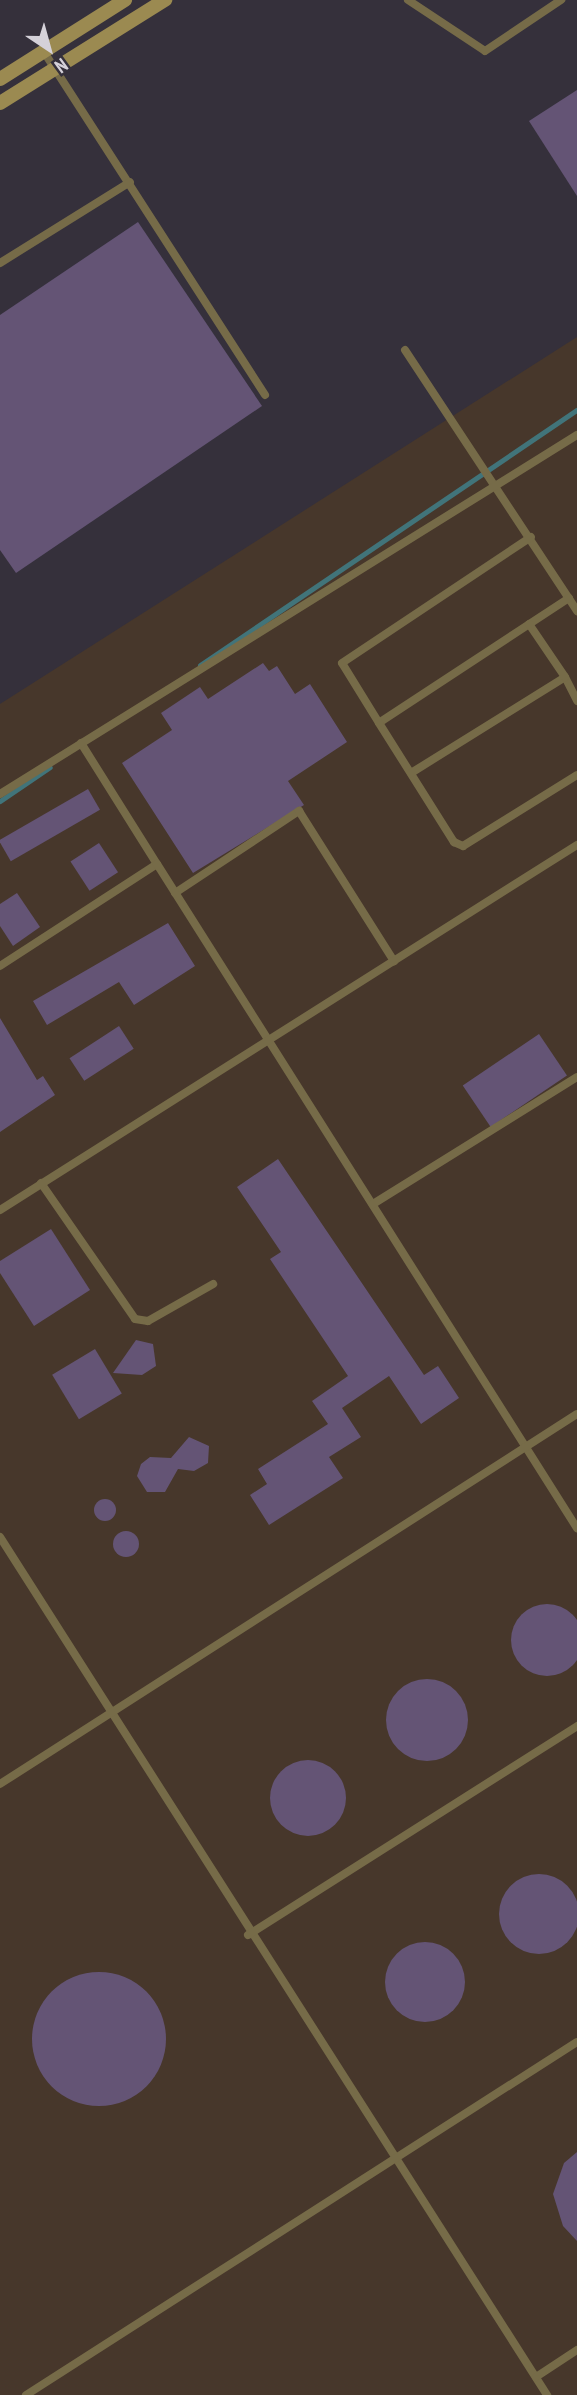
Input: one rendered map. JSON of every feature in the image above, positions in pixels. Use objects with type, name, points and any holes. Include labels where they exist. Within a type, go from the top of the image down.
[{"type":"main road","points":[[0,79],[125,0]]},
{"type":"main road","points":[[0,103],[165,0]]},
{"type":"lane","points":[[408,0],[485,51],[561,0]]},
{"type":"lane","points":[[44,52],[265,395]]},
{"type":"lane","points":[[0,263],[130,182]]},
{"type":"lane","points":[[405,350],[499,484],[577,611]]},
{"type":"lane","points":[[0,794],[577,435]]},
{"type":"lane","points":[[531,537],[342,663],[411,774],[463,846],[577,775]]},
{"type":"lane","points":[[379,723],[569,598]]},
{"type":"lane","points":[[529,625],[565,677],[577,701]]},
{"type":"lane","points":[[411,774],[565,677]]},
{"type":"lane","points":[[81,743],[267,1042],[577,1528]]},
{"type":"lane","points":[[175,893],[299,811],[394,961]]},
{"type":"lane","points":[[0,1210],[577,845]]},
{"type":"lane","points":[[0,966],[157,864]]},
{"type":"lane","points":[[373,1205],[577,1077]]},
{"type":"lane","points":[[41,1183],[135,1319],[148,1321],[213,1284]]},
{"type":"lane","points":[[0,1784],[577,1414]]},
{"type":"lane","points":[[0,1537],[112,1710],[248,1935],[547,2395]]},
{"type":"lane","points":[[248,1935],[577,1726]]},
{"type":"lane","points":[[26,2395],[397,2162],[577,2042]]},
{"type":"lane","points":[[536,2377],[577,2350]]},
{"type":"shaded area","points":[[577,337],[577,2395],[0,2395],[0,704]]},
{"type":"building","points":[[577,90],[577,196],[529,121]]},
{"type":"building","points":[[138,222],[262,406],[16,573],[0,550],[0,315]]},
{"type":"building","points":[[263,663],[269,671],[277,666],[295,694],[310,684],[347,742],[288,781],[304,805],[193,873],[122,763],[172,730],[161,713],[200,687],[208,699]]},
{"type":"building","points":[[88,789],[100,810],[11,861],[0,840]]},
{"type":"building","points":[[99,843],[118,872],[90,891],[70,862]]},
{"type":"building","points":[[17,893],[40,927],[13,946],[0,926],[0,904]]},
{"type":"building","points":[[168,923],[195,966],[134,1005],[119,982],[47,1025],[33,1001]]},
{"type":"building","points":[[0,1018],[37,1080],[43,1076],[55,1095],[0,1132]]},
{"type":"building","points":[[119,1026],[134,1049],[84,1081],[70,1058]]},
{"type":"building","points":[[539,1034],[567,1075],[491,1127],[463,1085]]},
{"type":"building","points":[[278,1159],[424,1375],[438,1366],[459,1398],[421,1424],[389,1376],[342,1408],[361,1437],[329,1457],[343,1478],[269,1525],[250,1495],[267,1484],[258,1469],[328,1424],[312,1401],[348,1376],[270,1259],[281,1252],[237,1187]]},
{"type":"building","points":[[51,1229],[90,1290],[34,1326],[0,1273],[0,1261]]},
{"type":"building","points":[[136,1340],[153,1344],[156,1366],[142,1375],[113,1373]]},
{"type":"building","points":[[95,1349],[122,1394],[79,1419],[52,1375]]},
{"type":"building","points":[[189,1437],[209,1446],[208,1463],[194,1471],[178,1469],[165,1492],[147,1492],[137,1476],[141,1464],[150,1457],[171,1458]]},
{"type":"building","points":[[105,1499],[113,1502],[116,1510],[113,1518],[105,1521],[97,1518],[94,1510],[97,1502]]},
{"type":"building","points":[[126,1531],[135,1535],[139,1544],[135,1553],[126,1557],[117,1553],[113,1544],[117,1535]]},
{"type":"building","points":[[547,1604],[567,1610],[577,1620],[583,1640],[577,1660],[567,1670],[547,1676],[527,1670],[517,1660],[511,1640],[517,1620],[527,1610]]},
{"type":"building","points":[[419,1679],[435,1679],[450,1686],[461,1697],[468,1712],[465,1736],[456,1749],[435,1761],[419,1761],[404,1754],[393,1743],[386,1728],[386,1712],[393,1697],[404,1686]]},
{"type":"building","points":[[316,1760],[329,1766],[340,1777],[346,1790],[344,1813],[329,1830],[316,1836],[300,1836],[287,1830],[272,1813],[270,1790],[276,1777],[293,1762]]},
{"type":"building","points":[[539,1874],[554,1877],[567,1886],[576,1899],[579,1914],[576,1929],[567,1942],[554,1951],[539,1954],[524,1951],[511,1942],[502,1929],[499,1914],[502,1899],[511,1886],[524,1877]]},
{"type":"building","points":[[417,1942],[433,1942],[454,1953],[465,1974],[465,1990],[454,2011],[433,2022],[417,2022],[403,2016],[391,2004],[385,1990],[385,1974],[391,1960],[403,1948]]},
{"type":"building","points":[[99,1972],[125,1977],[146,1992],[161,2013],[166,2039],[161,2065],[146,2086],[125,2101],[99,2106],[73,2101],[52,2086],[37,2065],[32,2039],[37,2013],[52,1992],[73,1977]]},
{"type":"building","points":[[577,2152],[577,2241],[563,2226],[553,2194],[564,2163]]},
{"type":"waterway","points":[[200,665],[577,410]]},
{"type":"waterway","points":[[0,801],[50,767]]}]
